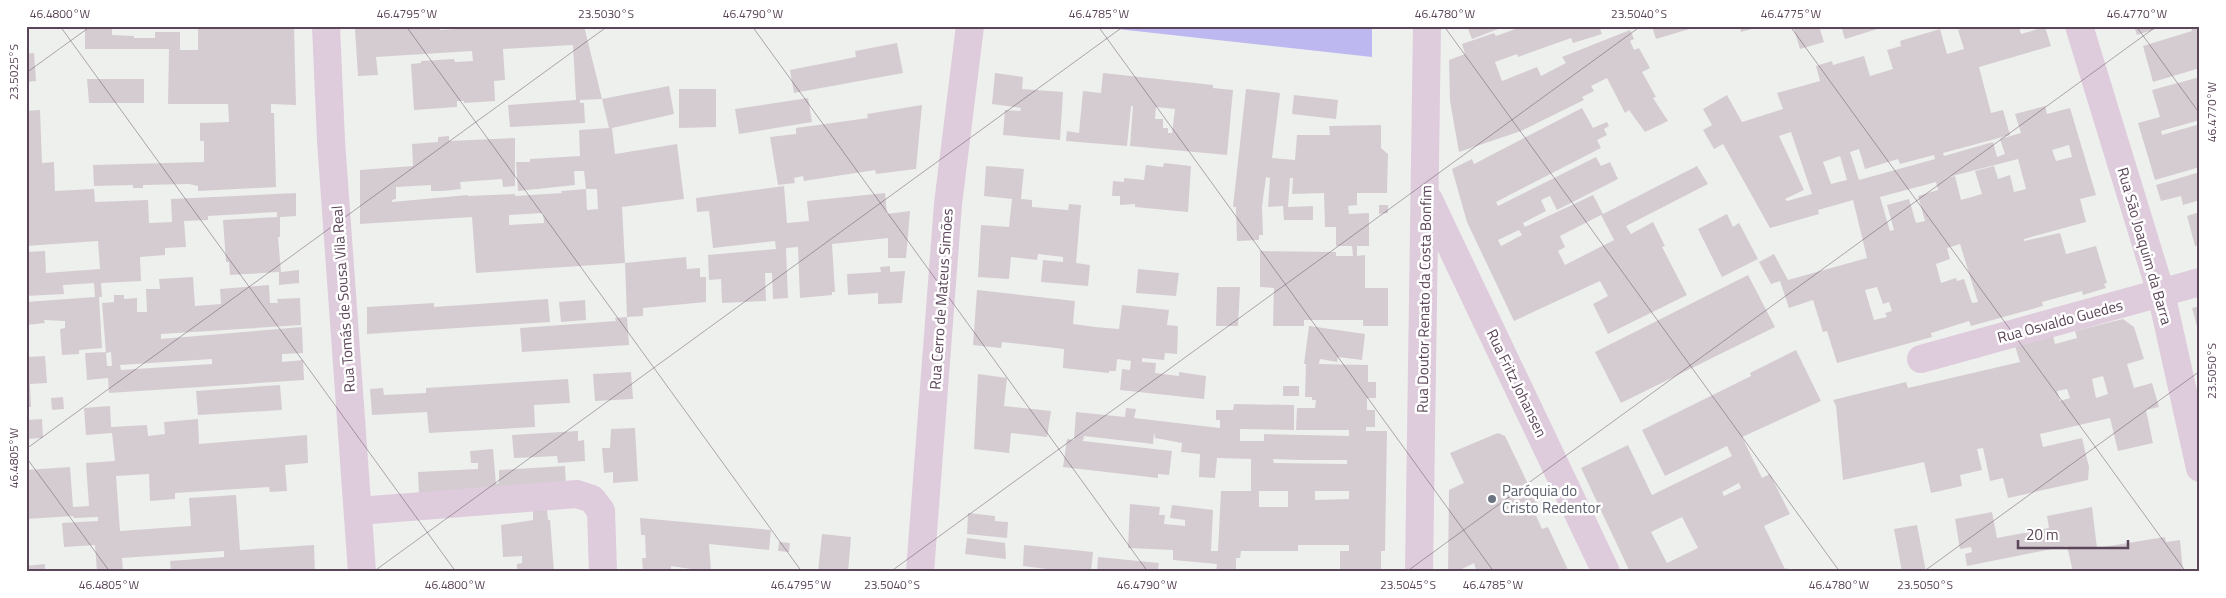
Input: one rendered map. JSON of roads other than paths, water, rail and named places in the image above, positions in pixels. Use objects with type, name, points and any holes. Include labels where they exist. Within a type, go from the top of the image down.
[{"type":"street","name":"Rua Tomás de Sousa Vila Real","points":[[326,26],[332,151],[362,572]]},
{"type":"street","name":"Rua Cerro de Mateus Simões","points":[[920,572],[948,204],[970,26]]},
{"type":"street","name":"Rua Doutor Renato da Costa Bonfim","points":[[1419,572],[1427,26]]},
{"type":"street","name":"Rua São Joaquim da Barra","points":[[2079,26],[2161,293],[2200,468]]},
{"type":"street","name":"Rua Fritz Johansen","points":[[1426,194],[1606,572]]},
{"type":"street","name":"Rua Osvaldo Guedes","points":[[1921,360],[2200,282]]},
{"type":"street","points":[[358,511],[577,494],[592,500],[601,511],[604,572]]},
{"type":"place","name":"Paróquia do Cristo Redentor","points":[[1492,499]]}]
